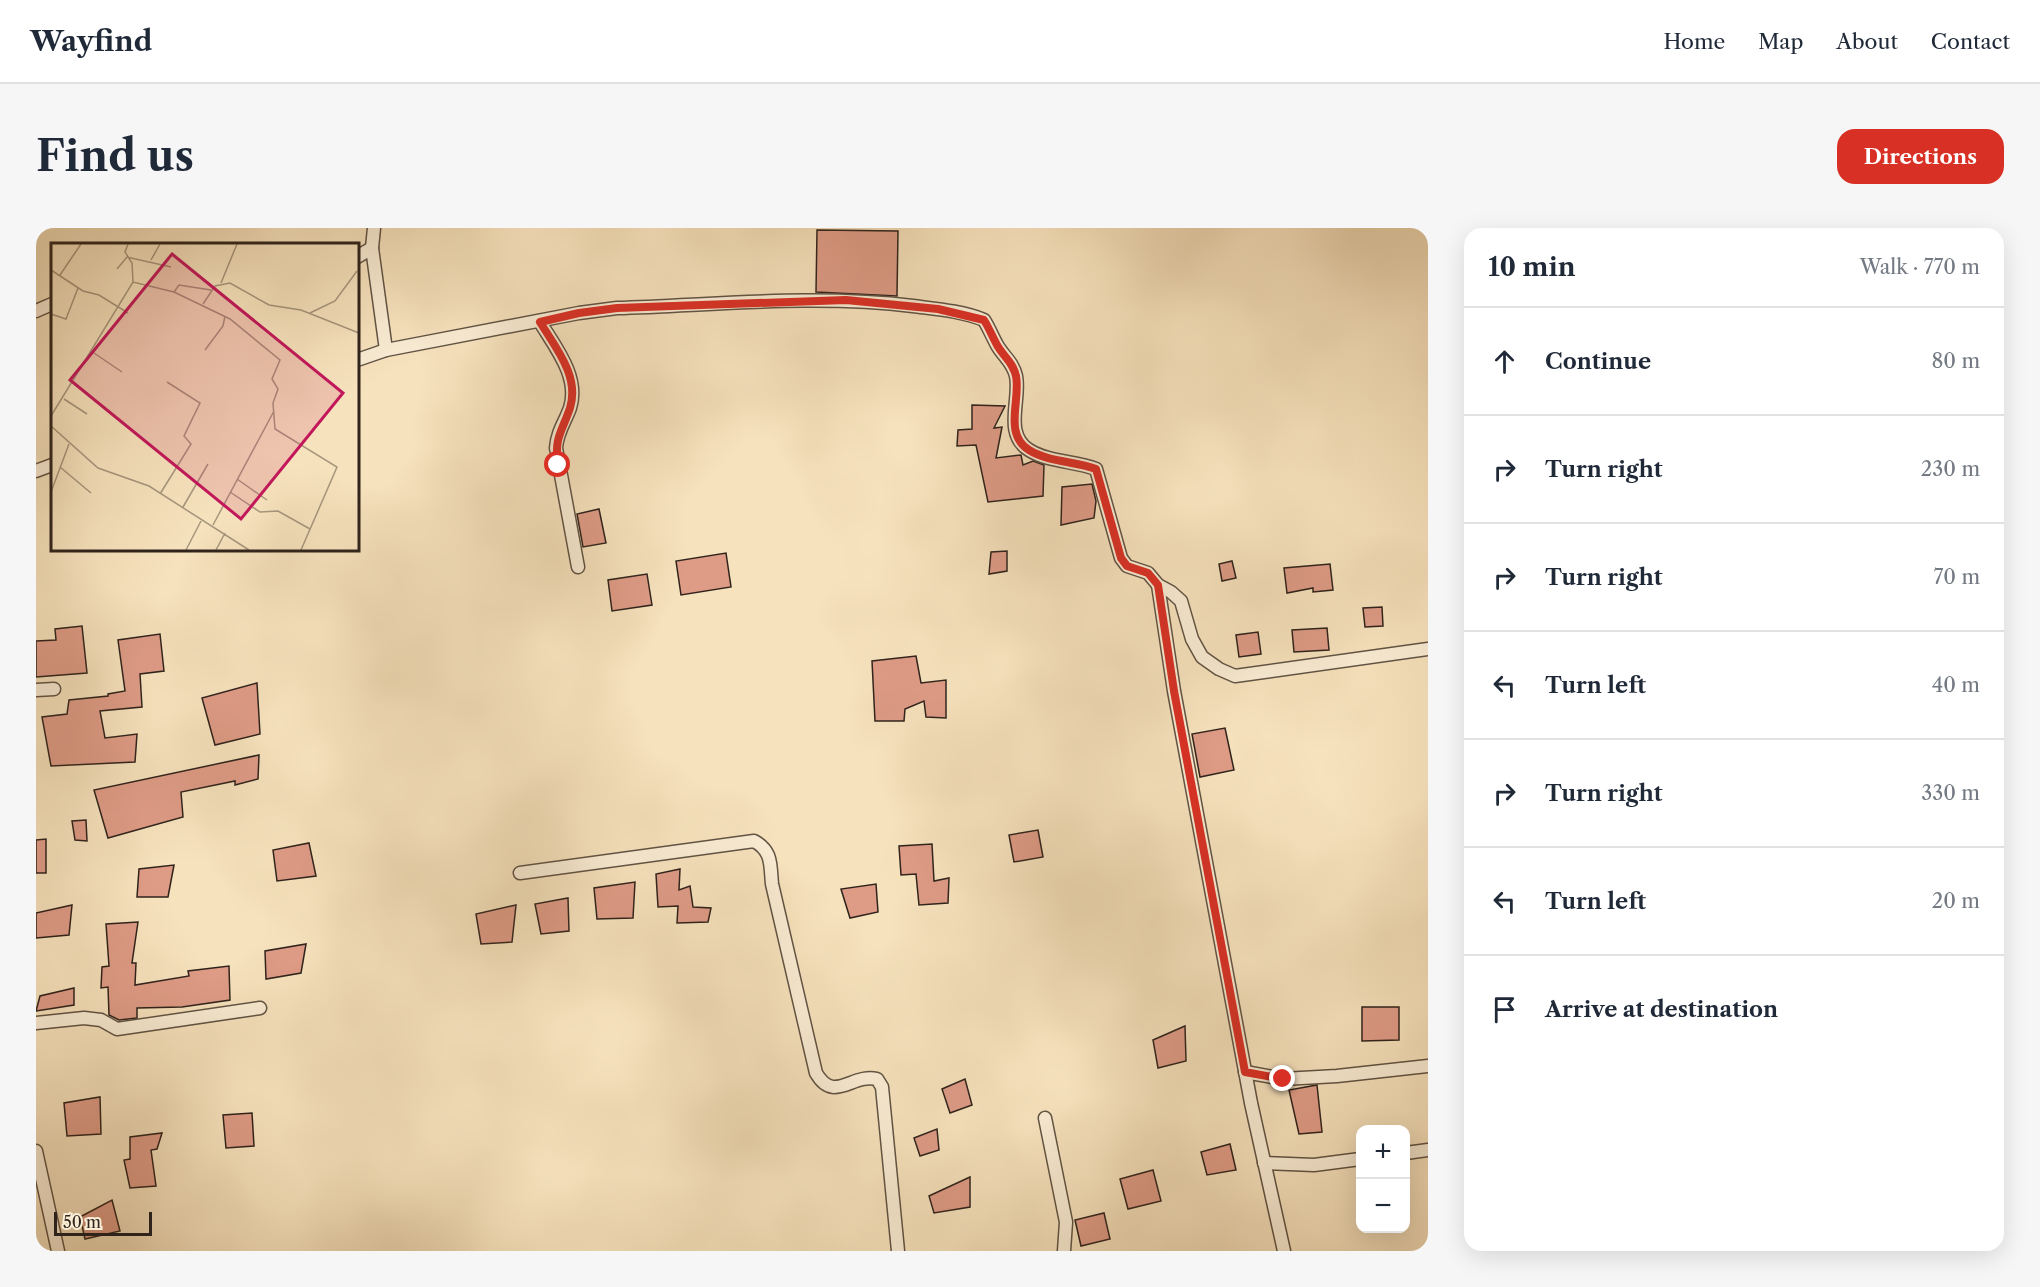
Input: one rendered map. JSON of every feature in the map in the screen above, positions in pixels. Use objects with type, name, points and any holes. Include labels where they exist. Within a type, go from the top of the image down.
[{"type":"street","points":[[374,228],[372,248],[386,350]]},
{"type":"street","points":[[358,256],[372,248]]},
{"type":"street","points":[[358,360],[386,350],[579,313],[617,308],[846,300],[938,309],[984,320],[998,347],[1014,368],[1017,379],[1015,424],[1022,444],[1031,451],[1056,460],[1096,469],[1121,558],[1127,566],[1148,573],[1158,585],[1181,601],[1192,639],[1202,657],[1234,676],[1428,649]]},
{"type":"street","points":[[36,311],[51,304]]},
{"type":"street","points":[[540,322],[565,362],[570,380],[572,396],[570,408],[559,431],[556,448],[578,567]]},
{"type":"street","points":[[36,471],[51,465]]},
{"type":"street","points":[[1158,585],[1174,691],[1245,1072],[1284,1251]]},
{"type":"street","points":[[36,690],[54,689]]},
{"type":"street","points":[[520,873],[754,842],[765,847],[770,855],[777,906],[816,1073],[822,1084],[832,1089],[868,1077],[877,1079],[882,1087],[898,1251]]},
{"type":"street","points":[[36,1023],[84,1018],[101,1020],[117,1029],[260,1008]]},
{"type":"street","points":[[1245,1072],[1283,1079],[1337,1076],[1428,1066]]},
{"type":"street","points":[[1045,1118],[1066,1222],[1064,1251]]},
{"type":"street","points":[[1410,1152],[1428,1150]]},
{"type":"street","points":[[36,1151],[58,1251]]},
{"type":"street","points":[[1264,1162],[1314,1165],[1356,1160]]},
{"type":"building","points":[[817,230],[898,231],[897,296],[816,292]]},
{"type":"building","points":[[972,405],[1005,406],[994,428],[1002,427],[996,458],[1021,455],[1023,465],[1033,461],[1044,465],[1043,496],[988,502],[976,445],[957,446],[958,430],[972,429]]},
{"type":"building","points":[[1092,484],[1096,501],[1094,518],[1061,525],[1062,487]]},
{"type":"building","points":[[599,509],[606,543],[583,547],[577,514]]},
{"type":"building","points":[[1007,551],[1007,571],[989,574],[991,552]]},
{"type":"building","points":[[726,553],[731,587],[681,595],[676,561]]},
{"type":"building","points":[[1232,561],[1236,578],[1222,581],[1219,564]]},
{"type":"building","points":[[1330,564],[1333,590],[1313,592],[1313,588],[1287,593],[1284,568]]},
{"type":"building","points":[[647,574],[652,605],[612,611],[608,580]]},
{"type":"building","points":[[1382,607],[1383,626],[1365,627],[1363,608]]},
{"type":"building","points":[[82,626],[87,673],[36,677],[36,641],[56,640],[55,629]]},
{"type":"building","points":[[1327,628],[1329,650],[1294,652],[1292,630]]},
{"type":"building","points":[[1258,632],[1261,654],[1239,657],[1236,635]]},
{"type":"building","points":[[160,634],[164,671],[140,674],[142,707],[100,711],[105,738],[137,734],[135,762],[51,766],[42,717],[67,714],[69,700],[108,696],[108,694],[125,691],[118,640]]},
{"type":"building","points":[[916,656],[921,683],[946,680],[946,718],[926,717],[924,701],[905,709],[904,721],[875,721],[872,661]]},
{"type":"building","points":[[257,683],[260,734],[215,745],[202,698]]},
{"type":"building","points":[[1225,728],[1234,770],[1200,777],[1192,734]]},
{"type":"building","points":[[259,755],[258,779],[235,785],[235,781],[181,792],[183,817],[108,838],[94,790]]},
{"type":"building","points":[[86,820],[87,841],[75,840],[72,821]]},
{"type":"building","points":[[1038,830],[1043,857],[1014,862],[1009,835]]},
{"type":"building","points":[[46,839],[46,873],[36,873],[36,840]]},
{"type":"building","points":[[309,843],[316,876],[277,881],[273,850]]},
{"type":"building","points":[[932,844],[934,881],[949,878],[948,903],[919,905],[916,874],[901,875],[899,846]]},
{"type":"building","points":[[174,865],[168,897],[137,897],[139,869]]},
{"type":"building","points":[[680,869],[679,890],[690,886],[693,907],[711,908],[708,922],[677,923],[678,906],[658,907],[656,874]]},
{"type":"building","points":[[635,882],[633,918],[597,919],[594,888]]},
{"type":"building","points":[[876,884],[878,912],[850,918],[841,889]]},
{"type":"building","points":[[568,898],[569,931],[541,934],[535,904]]},
{"type":"building","points":[[72,905],[69,935],[36,938],[36,913]]},
{"type":"building","points":[[516,905],[512,942],[481,944],[476,914]]},
{"type":"building","points":[[138,922],[132,963],[136,963],[135,985],[189,976],[188,971],[229,966],[230,1000],[182,1007],[137,1008],[137,1018],[119,1020],[109,1015],[108,987],[101,988],[102,967],[109,966],[106,924]]},
{"type":"building","points":[[306,944],[301,973],[266,979],[265,951]]},
{"type":"building","points":[[74,988],[74,1005],[36,1011],[40,996]]},
{"type":"building","points":[[1362,1007],[1399,1007],[1399,1040],[1362,1041]]},
{"type":"building","points":[[1185,1026],[1186,1061],[1158,1068],[1153,1040]]},
{"type":"building","points":[[965,1079],[972,1105],[950,1113],[942,1089]]},
{"type":"building","points":[[1317,1085],[1322,1132],[1299,1134],[1289,1090]]},
{"type":"building","points":[[100,1097],[101,1134],[67,1136],[64,1103]]},
{"type":"building","points":[[252,1113],[254,1146],[226,1148],[223,1115]]},
{"type":"building","points":[[937,1129],[939,1150],[920,1156],[914,1138]]},
{"type":"building","points":[[162,1133],[157,1149],[151,1150],[156,1186],[130,1188],[124,1160],[130,1159],[130,1137]]},
{"type":"building","points":[[1230,1144],[1236,1170],[1207,1175],[1201,1152]]},
{"type":"building","points":[[1153,1170],[1161,1201],[1128,1209],[1120,1179]]},
{"type":"building","points":[[970,1177],[970,1207],[934,1213],[929,1196]]},
{"type":"building","points":[[112,1200],[120,1231],[85,1239],[80,1217]]},
{"type":"building","points":[[1104,1213],[1110,1239],[1081,1246],[1075,1220]]},
{"type":"route","points":[[558,465],[557,439],[570,408],[572,396],[570,380],[565,362],[540,322],[579,313],[617,308],[846,300],[938,309],[984,320],[998,347],[1014,368],[1017,379],[1015,424],[1022,444],[1031,451],[1056,460],[1083,464],[1096,469],[1100,476],[1121,558],[1127,566],[1148,573],[1158,585],[1174,691],[1245,1072],[1283,1079]]}]
